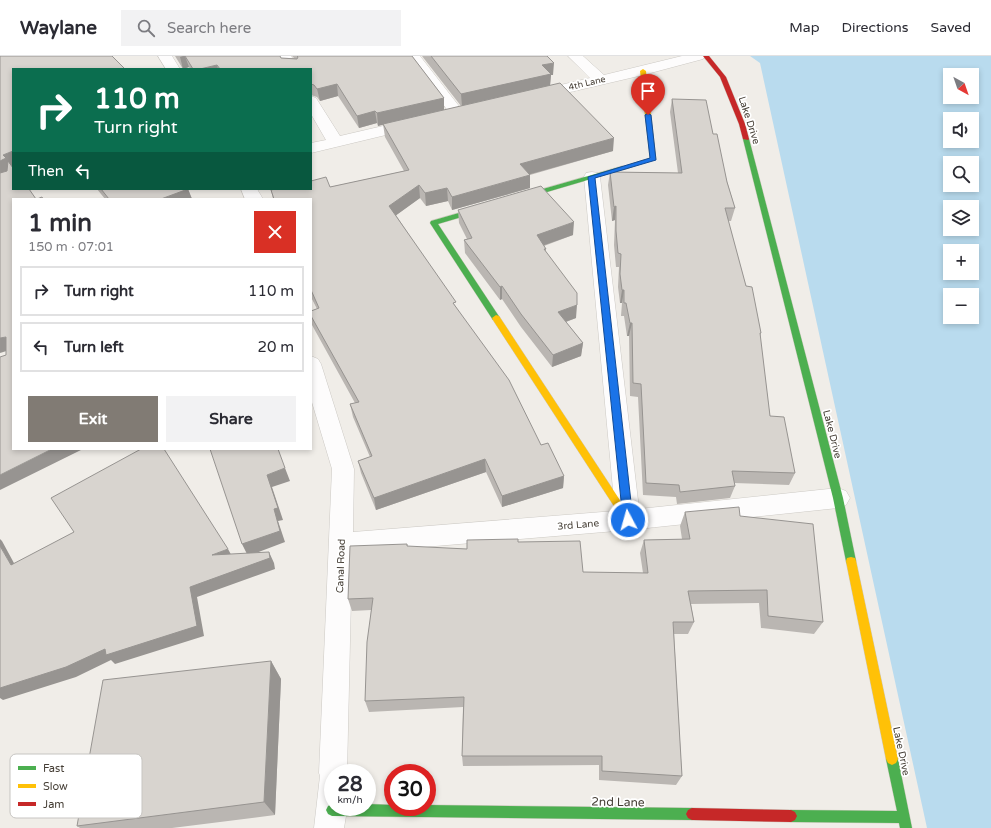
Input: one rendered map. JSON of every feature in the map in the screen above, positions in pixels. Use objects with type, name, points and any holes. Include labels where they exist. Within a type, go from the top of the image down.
[{"type":"street","points":[[165,56],[172,68]]},
{"type":"street","points":[[284,56],[291,68]]},
{"type":"street","points":[[413,56],[457,113]]},
{"type":"street","points":[[575,56],[600,80]]},
{"type":"street","name":"4th Lane","points":[[525,97],[643,71],[698,56]]},
{"type":"street","name":"Lake Drive","points":[[706,56],[723,77],[742,124],[838,498],[906,828]]},
{"type":"street","points":[[628,520],[434,223],[653,159],[643,71]]},
{"type":"street","points":[[312,103],[336,142]]},
{"type":"street","points":[[442,117],[472,110]]},
{"type":"street","points":[[312,148],[427,120]]},
{"type":"street","points":[[592,177],[628,520]]},
{"type":"street","name":"Canal Road","points":[[312,367],[343,469],[333,764]]},
{"type":"street","name":"3rd Lane","points":[[341,543],[628,520],[838,498]]},
{"type":"street","name":"2nd Lane","points":[[331,819],[904,817]]},
{"type":"water","points":[[750,56],[991,56],[991,828],[927,828],[760,63]]},
{"type":"building","points":[[0,56],[112,56],[124,68],[12,68],[12,151],[3,155],[6,158],[0,161]]},
{"type":"building","points":[[185,56],[280,56],[281,58],[297,59],[297,56],[412,56],[444,98],[377,113],[375,111],[357,116],[337,84],[317,89],[312,84],[312,68],[219,68],[217,65],[204,68],[192,68]]},
{"type":"building","points":[[431,56],[547,56],[554,63],[542,65],[551,74],[461,94]]},
{"type":"building","points":[[560,83],[614,138],[520,164],[530,175],[452,197],[447,188],[425,193],[419,185],[389,206],[456,302],[453,303],[509,380],[541,445],[548,443],[564,476],[502,496],[485,459],[374,498],[358,461],[372,456],[350,404],[359,402],[312,318],[312,311],[319,308],[312,292],[312,198],[274,198],[271,190],[312,190],[312,181],[326,177],[330,187],[409,170],[383,124]]},
{"type":"building","points":[[672,99],[706,100],[713,134],[717,134],[727,182],[735,208],[725,208],[746,286],[752,287],[761,333],[770,416],[784,417],[795,473],[732,471],[735,486],[680,492],[679,485],[646,483],[641,384],[633,383],[632,323],[630,323],[626,303],[624,303],[624,290],[622,290],[620,274],[621,254],[618,253],[616,206],[614,207],[610,172],[682,173]]},
{"type":"building","points":[[8,161],[12,167],[12,190],[30,190],[35,198],[12,198],[12,450],[50,450],[0,475],[0,357],[6,355],[6,337],[0,338],[0,173],[7,171]]},
{"type":"building","points":[[541,186],[574,222],[537,235],[546,249],[544,249],[577,293],[577,305],[558,312],[583,343],[553,355],[521,314],[502,286],[500,287],[464,240],[472,238],[458,210]]},
{"type":"building","points":[[102,190],[185,190],[164,198],[108,198]]},
{"type":"building","points":[[139,450],[165,450],[228,549],[212,555],[269,552],[270,558],[190,587],[197,626],[106,655],[105,649],[66,667],[0,688],[0,546],[11,565],[74,532],[51,498]]},
{"type":"building","points":[[210,450],[278,450],[285,468],[267,475],[278,508],[274,509],[280,531],[242,544]]},
{"type":"building","points":[[739,507],[740,516],[813,524],[823,622],[768,616],[767,590],[688,591],[694,622],[673,622],[682,776],[602,771],[602,756],[462,756],[464,697],[365,701],[367,642],[373,598],[348,599],[350,546],[407,544],[407,546],[467,549],[467,540],[518,539],[518,542],[580,541],[583,572],[648,573],[644,540],[690,539],[685,512]]},
{"type":"building","points":[[271,661],[264,802],[142,818],[142,754],[90,754],[103,680]]},
{"type":"building","points":[[78,818],[139,818],[77,826]]},
{"type":"traffic: fast","points":[[746,139],[838,498],[851,561]]},
{"type":"traffic: fast","points":[[496,318],[434,223],[623,168]]},
{"type":"traffic: fast","points":[[892,759],[906,828]]},
{"type":"traffic: fast","points":[[376,810],[692,814]]},
{"type":"traffic: fast","points":[[791,816],[904,817]]},
{"type":"traffic: slow","points":[[623,168],[653,159],[643,71]]},
{"type":"traffic: slow","points":[[496,318],[628,520]]},
{"type":"traffic: slow","points":[[851,561],[892,759]]},
{"type":"traffic: jam","points":[[706,56],[723,77],[742,124],[746,139]]},
{"type":"traffic: jam","points":[[692,814],[791,816]]},
{"type":"route","points":[[628,520],[592,177],[653,159],[648,115]]}]
